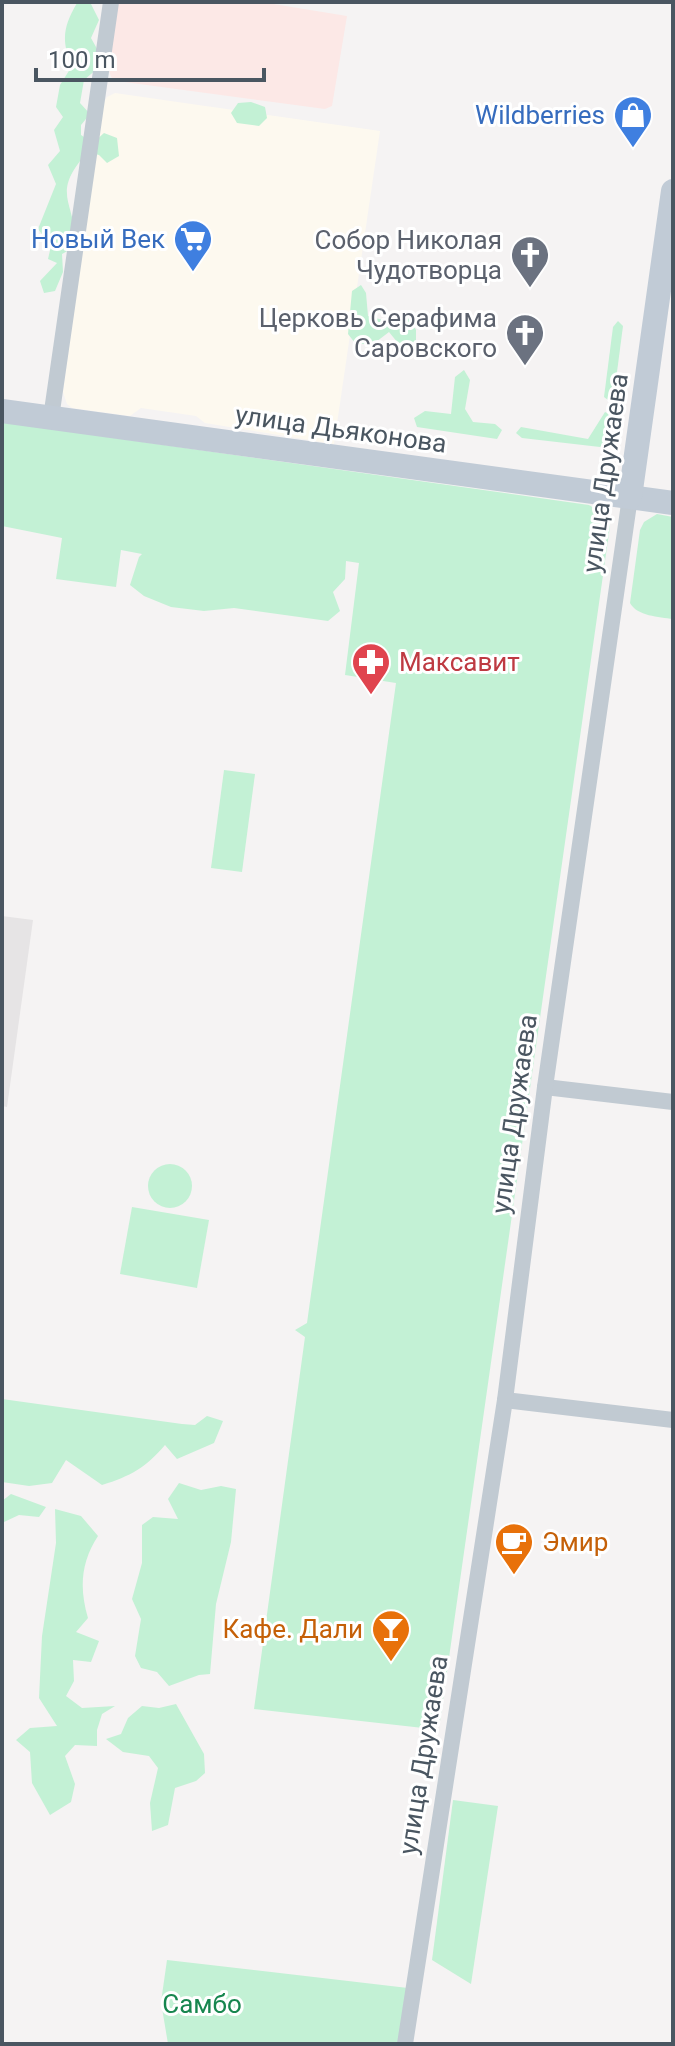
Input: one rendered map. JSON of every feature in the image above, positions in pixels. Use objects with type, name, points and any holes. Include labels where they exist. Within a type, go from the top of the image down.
[{"type":"main road","name":"улица Дружаева","points":[[630,497],[673,191]]},
{"type":"main road","name":"улица Дьяконова","points":[[2,411],[673,503]]},
{"type":"street","points":[[51,418],[111,2]]},
{"type":"street","name":"улица Дружаева","points":[[405,2044],[505,1400],[545,1087],[630,497]]},
{"type":"street","points":[[545,1087],[673,1102]]},
{"type":"street","points":[[505,1400],[673,1420]]},
{"type":"shaded area","points":[[118,2],[261,2],[347,16],[332,106],[325,109],[117,81],[111,77],[108,67]]},
{"type":"shaded area","points":[[115,93],[380,131],[334,444],[205,423],[196,416],[141,408],[130,416],[72,408],[67,404],[63,392],[102,105],[107,97]]},
{"type":"shaded area","points":[[2,916],[33,920],[7,1107],[2,1106]]},
{"type":"green space","points":[[77,3],[91,4],[99,20],[91,38],[101,56],[98,68],[84,80],[80,103],[90,114],[81,125],[81,135],[93,143],[104,133],[117,138],[119,156],[107,163],[99,155],[88,152],[76,167],[67,191],[73,221],[73,248],[62,254],[63,272],[55,291],[44,293],[40,281],[57,263],[48,259],[51,246],[38,229],[56,184],[48,165],[60,151],[54,130],[63,117],[56,107],[60,85],[72,66],[65,34]]},
{"type":"green space","points":[[251,102],[265,107],[267,118],[259,126],[237,123],[231,113],[238,103]]},
{"type":"green space","points":[[361,285],[366,293],[368,316],[383,320],[391,315],[410,319],[416,330],[416,342],[398,343],[389,332],[372,345],[355,343],[348,334],[352,291]]},
{"type":"green space","points":[[618,321],[623,326],[614,395],[608,400],[604,397],[613,327]]},
{"type":"green space","points":[[464,370],[470,380],[465,409],[473,422],[495,424],[502,430],[497,439],[417,427],[414,418],[425,411],[451,414],[455,377]]},
{"type":"green space","points":[[605,412],[611,415],[607,440],[600,447],[522,438],[516,433],[521,427],[588,439]]},
{"type":"green space","points":[[2,422],[589,505],[607,516],[610,526],[440,1721],[432,1729],[254,1709],[305,1337],[295,1330],[307,1323],[396,683],[345,675],[359,563],[346,561],[345,579],[333,592],[340,611],[328,621],[234,608],[204,611],[171,607],[144,596],[130,585],[142,554],[121,550],[116,587],[56,579],[62,538],[2,526]]},
{"type":"green space","points":[[657,514],[673,517],[673,619],[643,613],[630,603],[640,530],[644,522]]},
{"type":"green space","points":[[224,770],[255,774],[242,872],[211,868]]},
{"type":"green space","points":[[170,1164],[186,1170],[192,1186],[186,1202],[170,1208],[154,1202],[148,1186],[154,1170]]},
{"type":"green space","points":[[132,1207],[209,1220],[197,1288],[120,1274]]},
{"type":"green space","points":[[2,1399],[182,1424],[195,1425],[207,1416],[223,1421],[214,1443],[177,1459],[165,1445],[144,1465],[112,1482],[102,1485],[66,1460],[52,1483],[29,1486],[2,1482]]},
{"type":"green space","points":[[179,1483],[201,1490],[221,1486],[236,1489],[231,1542],[216,1604],[210,1674],[169,1686],[157,1672],[141,1668],[135,1656],[141,1619],[132,1599],[142,1563],[142,1525],[153,1517],[178,1519],[168,1499]]},
{"type":"green space","points":[[11,1494],[46,1507],[39,1517],[19,1515],[4,1522],[2,1541],[2,1501]]},
{"type":"green space","points":[[55,1509],[81,1516],[98,1536],[83,1576],[88,1618],[76,1632],[99,1641],[91,1662],[73,1660],[74,1681],[66,1696],[82,1708],[115,1706],[102,1714],[97,1730],[97,1746],[75,1745],[65,1756],[75,1784],[71,1802],[50,1815],[32,1783],[30,1752],[16,1740],[30,1728],[57,1726],[39,1698],[42,1636],[56,1543]]},
{"type":"green space","points":[[176,1704],[204,1754],[205,1773],[196,1781],[175,1788],[168,1825],[152,1831],[150,1803],[158,1768],[149,1756],[123,1752],[106,1739],[121,1734],[128,1718],[142,1706],[159,1708]]},
{"type":"green space","points":[[453,1800],[498,1806],[471,1984],[432,1960]]},
{"type":"green space","name":"Самбо","points":[[167,1960],[408,1988],[399,2044],[168,2044],[161,2002]]},
{"type":"place","name":"Wildberries","points":[[633,149]]},
{"type":"place","name":"Новый Век","points":[[193,273]]},
{"type":"place","name":"Собор Николая Чудотворца","points":[[530,289]]},
{"type":"place","name":"Церковь Серафима Саровского","points":[[525,367]]},
{"type":"place","name":"Максавит","points":[[371,696]]},
{"type":"place","name":"Эмир","points":[[514,1576]]},
{"type":"place","name":"Кафе. Дали","points":[[391,1663]]}]
